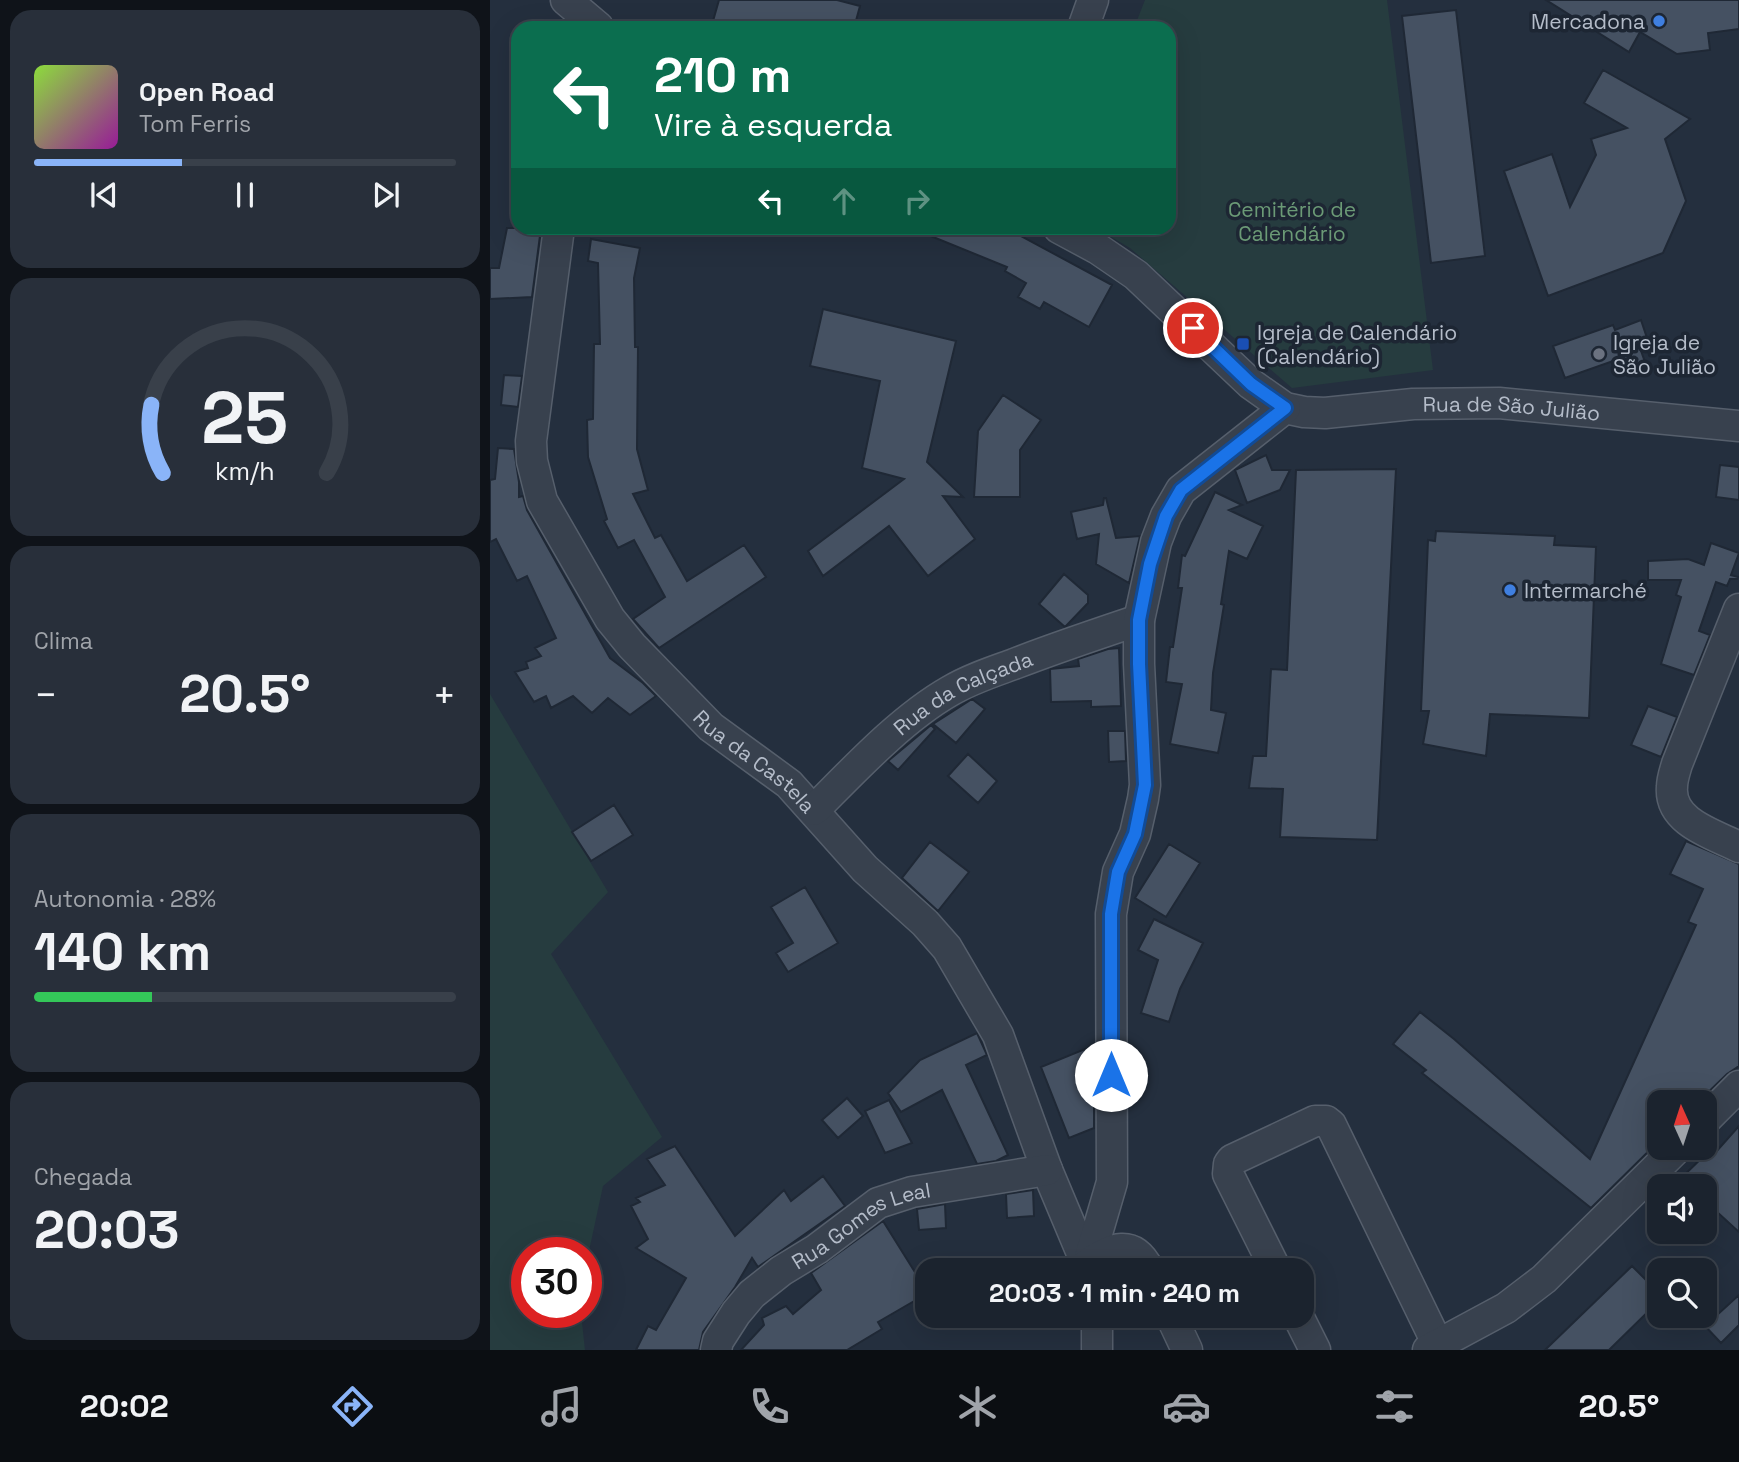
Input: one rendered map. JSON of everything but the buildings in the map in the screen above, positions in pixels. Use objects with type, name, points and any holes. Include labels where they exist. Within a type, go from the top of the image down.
[{"type":"street","points":[[566,0],[597,18]]},
{"type":"street","points":[[1086,21],[1093,0]]},
{"type":"street","name":"Rua da Castela","points":[[558,235],[531,442],[531,461],[542,501],[610,619],[632,646],[711,727],[789,784],[865,869],[925,923],[947,948],[998,1035],[1047,1170],[1085,1258]]},
{"type":"street","points":[[1072,235],[1136,275],[1251,384],[1285,408],[1181,490],[1166,516],[1156,542],[1139,620],[1145,785],[1135,834],[1118,872],[1111,914],[1112,1181],[1091,1258]]},
{"type":"street","name":"Rua de São Julião","points":[[1285,408],[1325,413],[1413,404],[1473,402],[1552,407],[1739,426]]},
{"type":"street","points":[[1739,609],[1677,764],[1672,787],[1673,801],[1680,814],[1692,824],[1739,847]]},
{"type":"street","name":"Rua da Calçada","points":[[814,810],[869,755],[950,691],[1045,652],[1139,620]]},
{"type":"street","points":[[1717,1108],[1739,1086]]},
{"type":"street","points":[[1270,1258],[1228,1174],[1229,1164],[1232,1160],[1315,1121],[1326,1121],[1331,1125],[1433,1348],[1506,1307],[1544,1279],[1665,1160]]},
{"type":"street","name":"Rua Gomes Leal","points":[[716,1350],[718,1341],[752,1294],[878,1203],[912,1192],[1047,1170]]},
{"type":"street","points":[[1102,1258],[1113,1250],[1122,1248],[1138,1254],[1141,1258]]},
{"type":"street","points":[[1097,1328],[1097,1350]]},
{"type":"street","points":[[1177,1328],[1187,1350]]},
{"type":"street","points":[[1304,1328],[1314,1350]]},
{"type":"green space","name":"Cemitério de Calendário","points":[[1145,0],[1387,0],[1433,370],[1292,388],[1130,248],[1108,235],[1176,235],[1176,21],[1137,21]]},
{"type":"green space","points":[[490,694],[608,892],[551,954],[662,1137],[603,1186],[592,1237],[511,1237],[511,1328],[583,1328],[585,1350],[490,1350]]},
{"type":"place","name":"Mercadona","points":[[1659,21]]},
{"type":"place","name":"Igreja de Calendário (Calendário)","points":[[1243,344]]},
{"type":"place","name":"Igreja de São Julião","points":[[1599,354]]},
{"type":"place","name":"Intermarché","points":[[1510,590]]},
{"type":"route","points":[[1111,1075],[1111,914],[1118,872],[1135,834],[1145,785],[1139,620],[1156,542],[1166,516],[1181,490],[1285,408],[1251,384],[1193,328]]}]
